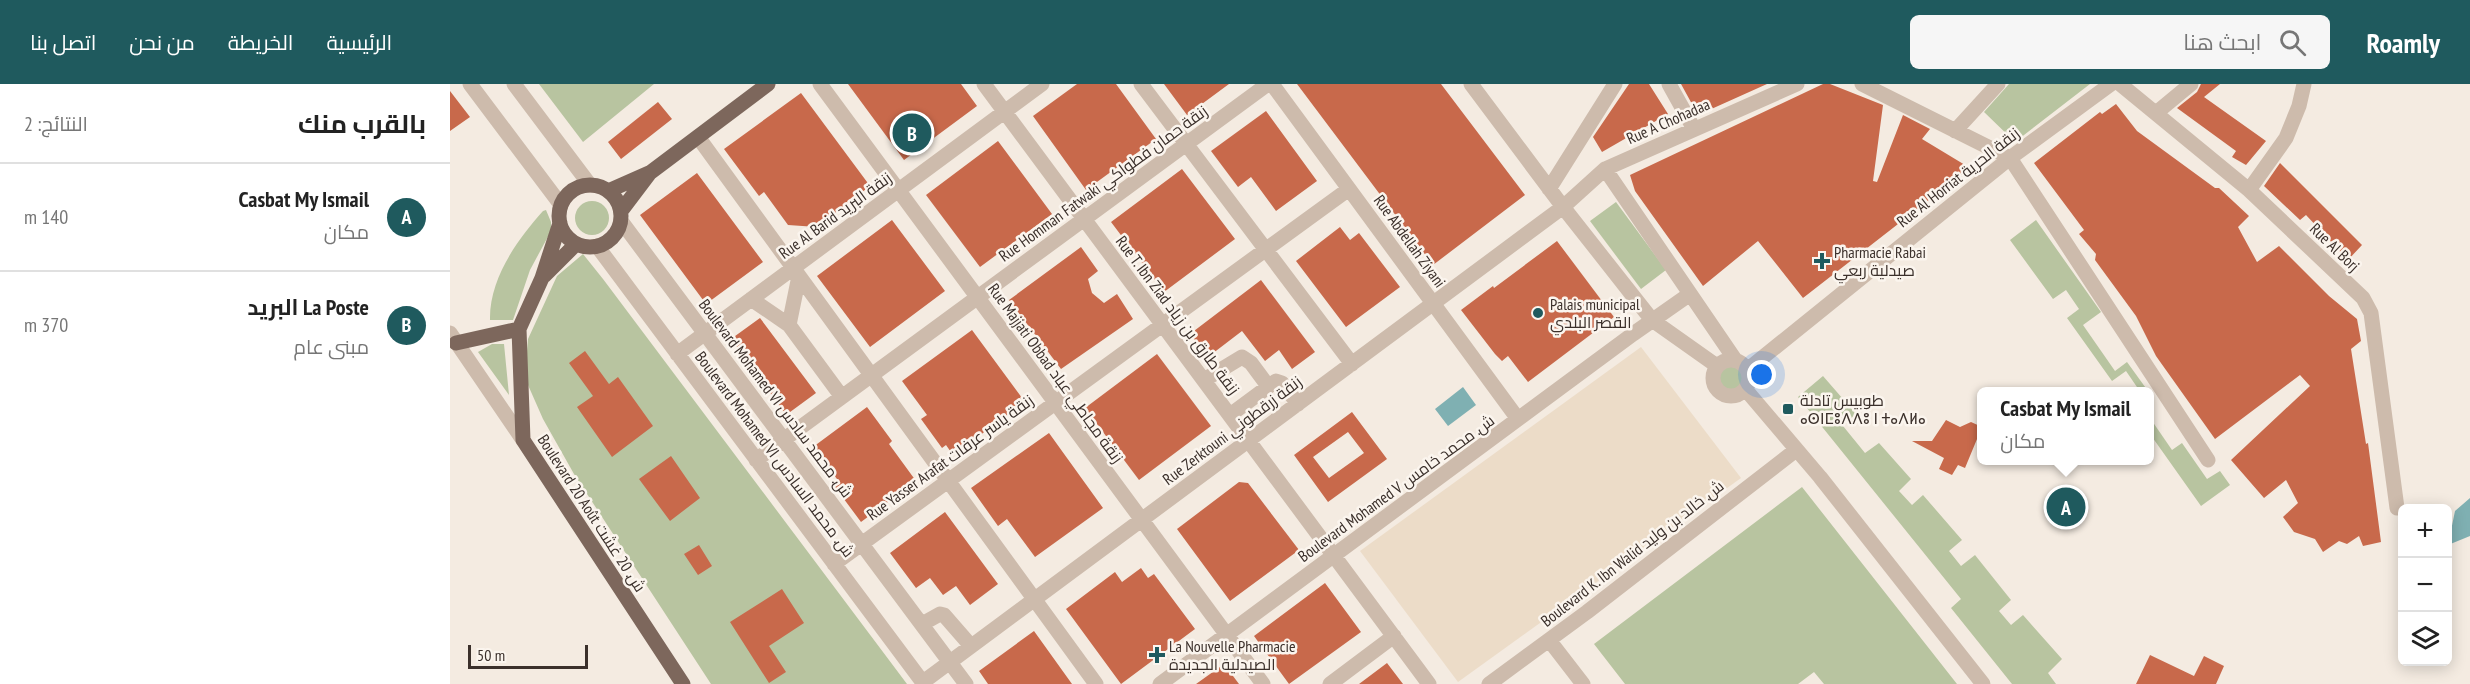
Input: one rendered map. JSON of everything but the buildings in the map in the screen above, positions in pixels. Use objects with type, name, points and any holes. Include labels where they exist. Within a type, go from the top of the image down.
[{"type":"main road","points":[[608,191],[651,172],[768,84]]},
{"type":"main road","points":[[560,223],[569,238],[576,244],[597,246],[613,237],[621,216],[651,172]]},
{"type":"main road","points":[[542,279],[560,223],[561,206],[569,193],[590,185],[608,191],[618,203],[621,216]]},
{"type":"main road","points":[[542,279],[576,244]]},
{"type":"main road","name":"Boulevard 20 Août ش. 20 غشت","points":[[542,279],[519,329],[523,440],[683,684]]},
{"type":"main road","points":[[453,338],[519,329]]},
{"type":"street","points":[[470,84],[561,206]]},
{"type":"street","points":[[514,84],[590,185]]},
{"type":"street","name":"Rue Majjati Obbad زنقة مجاطي عباد","points":[[820,84],[1263,684]]},
{"type":"street","name":"Rue T. Ibn Ziad زنقة طارق بن زياد","points":[[984,84],[1429,684]]},
{"type":"street","name":"Rue Al Barid زنقة البريد","points":[[677,354],[752,299],[796,272],[899,190],[1042,84]]},
{"type":"street","points":[[1141,84],[1352,364]]},
{"type":"street","name":"Rue Homman Fatwaki زنقة حمان فطواكي","points":[[756,460],[1270,84]]},
{"type":"street","name":"Rue Abdellah Ziyani","points":[[1270,84],[1518,419]]},
{"type":"street","points":[[1471,84],[1549,189],[1652,320],[1717,366]]},
{"type":"street","points":[[1549,189],[1615,84]]},
{"type":"street","points":[[1669,84],[1694,129]]},
{"type":"street","name":"Rue A Chohadaa","points":[[1563,207],[1605,169],[1797,84]]},
{"type":"street","points":[[1862,84],[2010,158],[2208,460]]},
{"type":"street","points":[[1955,130],[1998,84]]},
{"type":"street","name":"Rue Al Horriat زنقة الحرية","points":[[1742,365],[2010,158],[2111,84]]},
{"type":"street","name":"Rue Al Borj","points":[[2120,84],[2249,190],[2363,298],[2371,313],[2397,508]]},
{"type":"street","points":[[2156,113],[2191,84]]},
{"type":"street","points":[[2249,190],[2286,138],[2299,106],[2304,84]]},
{"type":"street","points":[[698,137],[1096,684]]},
{"type":"street","points":[[1605,169],[1690,294],[1742,365],[1749,381],[1746,390],[1735,396],[1719,392],[1715,387],[1713,376],[1717,366],[1722,362],[1742,365]]},
{"type":"street","name":"Rue Yasser Arafat زنقة ياسر عرفات","points":[[834,564],[1349,189]]},
{"type":"street","name":"Rue Zerktouni زنقة زرقطوني","points":[[923,683],[1563,207]]},
{"type":"street","name":"Boulevard Mohamed VI ش. محمد سادس","points":[[621,216],[705,333],[966,684]]},
{"type":"street","name":"Boulevard Mohamed VI ش. محمد السادس","points":[[597,246],[923,683]]},
{"type":"street","points":[[789,325],[796,272]]},
{"type":"street","name":"Boulevard Mohamed V ش. محمد خامس","points":[[1160,684],[1690,294]]},
{"type":"street","points":[[752,299],[789,325],[842,397]]},
{"type":"street","points":[[453,338],[523,440]]},
{"type":"street","points":[[1204,380],[1242,357],[1251,363],[1268,386]]},
{"type":"street","points":[[1230,415],[1277,381],[1282,383],[1298,404]]},
{"type":"street","points":[[1746,390],[1797,450],[1983,684]]},
{"type":"street","name":"Boulevard K. Ibn Walid ش. خالد بن وليد","points":[[1489,684],[1797,450]]},
{"type":"street","points":[[922,624],[944,615],[971,646]]},
{"type":"street","points":[[1330,684],[1394,636]]},
{"type":"street","points":[[1549,640],[1583,684]]},
{"type":"green space","points":[[539,84],[654,84],[583,142]]},
{"type":"green space","points":[[2009,84],[2090,84],[2015,142],[1984,112]]},
{"type":"green space","points":[[592,201],[604,206],[609,218],[604,230],[592,235],[580,230],[575,218],[580,206]]},
{"type":"green space","points":[[1616,202],[1666,270],[1641,289],[1590,221]]},
{"type":"green space","points":[[546,210],[551,222],[551,231],[530,270],[513,320],[490,320],[494,290],[506,261],[524,234]]},
{"type":"green space","points":[[2036,220],[2101,312],[2083,325],[2115,371],[2127,362],[2145,387],[2137,387],[2126,371],[2112,381],[2067,318],[2079,309],[2066,290],[2053,299],[2010,240]]},
{"type":"green space","points":[[583,254],[907,684],[711,684],[574,474],[543,419],[528,385],[526,363],[528,339],[557,276]]},
{"type":"green space","points":[[492,344],[504,344],[509,395],[478,352]]},
{"type":"green space","points":[[1731,366],[1739,370],[1743,378],[1739,386],[1731,390],[1723,386],[1719,378],[1723,370]]},
{"type":"green space","points":[[1823,376],[1856,414],[1843,426],[1865,453],[1879,443],[1911,479],[1899,491],[1912,505],[1923,495],[1962,540],[1949,551],[1961,566],[1975,555],[2011,600],[1999,611],[2011,625],[2023,615],[2062,659],[2048,673],[2056,684],[2012,684],[1951,608],[1961,599],[1798,397]]},
{"type":"green space","points":[[2154,424],[2172,450],[2182,443],[2207,479],[2220,471],[2230,485],[2201,506],[2154,440]]},
{"type":"green space","points":[[1802,487],[1957,684],[1824,684],[1814,672],[1798,684],[1625,684],[1594,644]]},
{"type":"shaded area","points":[[1641,347],[1741,478],[1458,682],[1360,551]]},
{"type":"water","points":[[1463,387],[1476,405],[1448,426],[1435,409]]},
{"type":"water","points":[[2470,498],[2470,536],[2452,543],[2452,526],[2455,511]]},
{"type":"place","name":"La Poste البريد","points":[[912,133]]},
{"type":"place","name":"Pharmacie Rabai صيدلية ربعي","points":[[1822,261]]},
{"type":"place","name":"Palais municipal القصر البلدي","points":[[1538,313]]},
{"type":"place","name":"طوبيس تادلة ⴰⵙⵏⵎⵓⴷⴷⵓ ⵏ ⵜⴰⴷⵍⴰ","points":[[1788,409]]},
{"type":"place","name":"Casbat My Ismail","points":[[2066,507]]},
{"type":"place","name":"La Nouvelle Pharmacie الصيدلية الجديدة","points":[[1157,655]]}]
